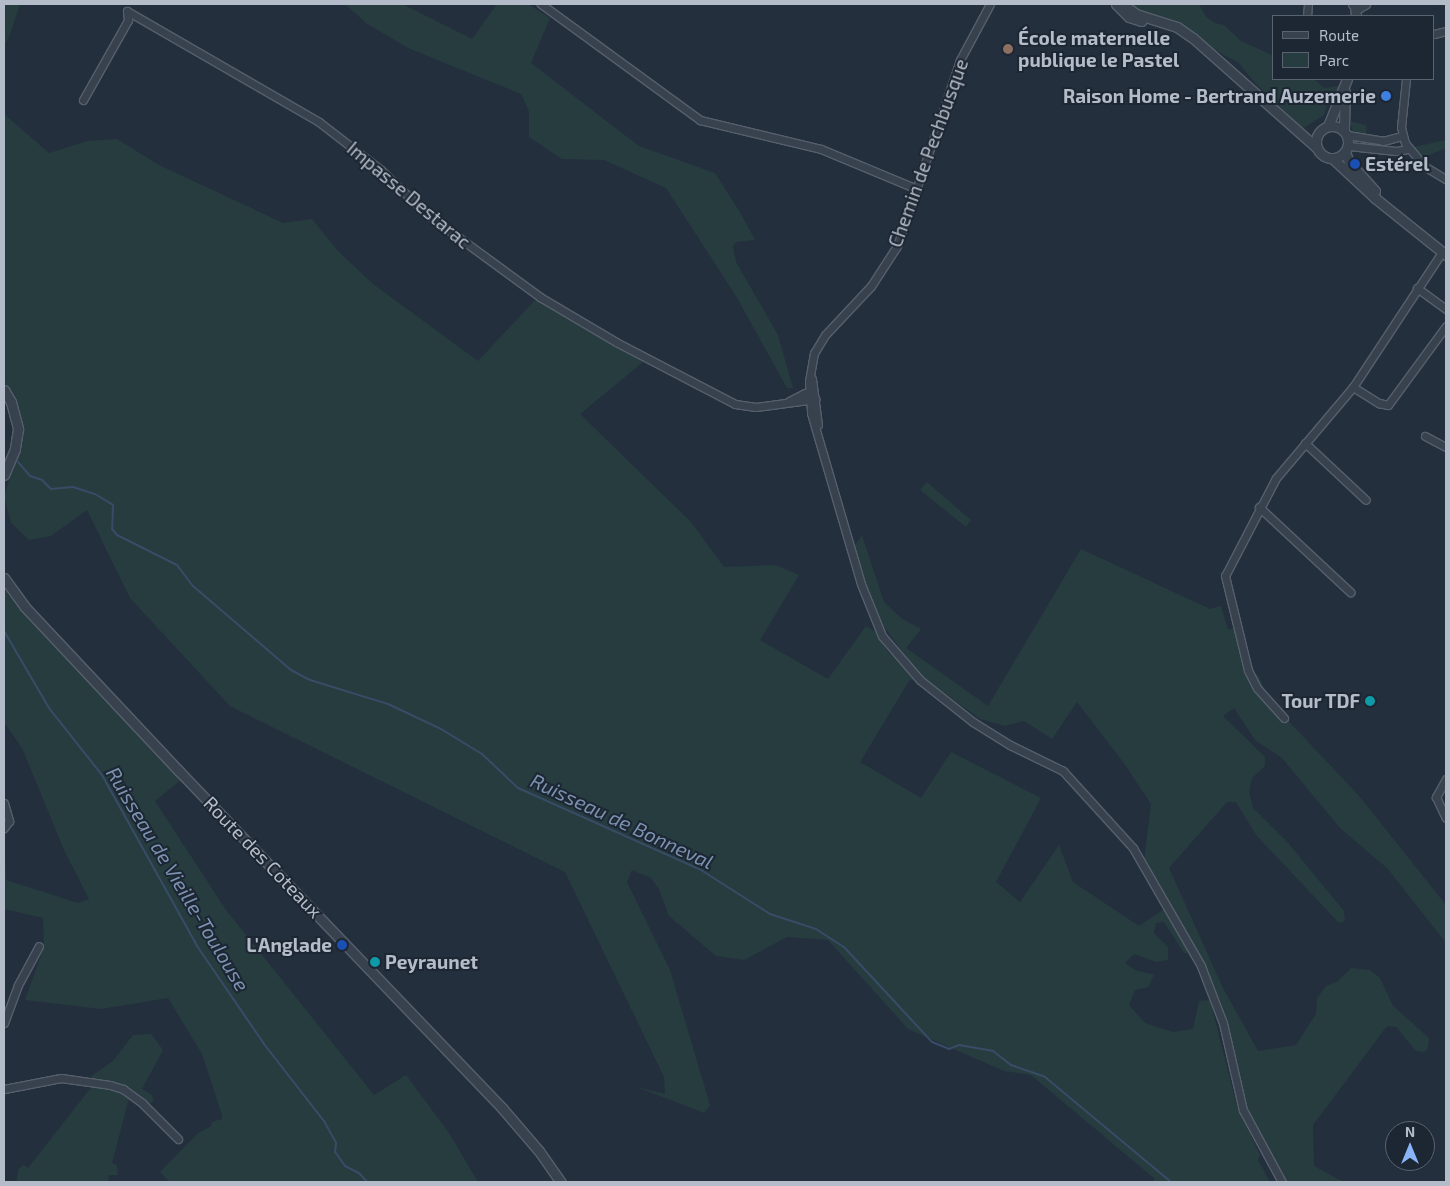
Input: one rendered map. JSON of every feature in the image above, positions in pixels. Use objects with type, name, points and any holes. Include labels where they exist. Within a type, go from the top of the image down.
[{"type":"street","points":[[541,4],[700,120],[821,149],[917,189]]},
{"type":"street","name":"Chemin de Pechbusque","points":[[808,393],[818,344],[863,296],[896,246],[960,60],[990,4]]},
{"type":"street","points":[[1116,4],[1128,17],[1171,28],[1193,38]]},
{"type":"street","points":[[1123,4],[1136,14],[1171,24],[1193,38],[1324,156],[1332,158],[1444,254],[1417,288],[1353,387],[1276,478],[1228,568],[1226,584],[1239,626],[1248,670],[1257,688],[1284,718]]},
{"type":"street","name":"Impasse Destarac","points":[[83,100],[128,20],[127,11],[320,122],[381,170],[428,215],[540,297],[580,321],[735,404],[756,406],[812,401]]},
{"type":"street","points":[[1406,80],[1402,136],[1408,149],[1424,166],[1446,179]]},
{"type":"street","points":[[1298,133],[1319,132],[1328,126],[1346,82]]},
{"type":"street","points":[[1346,82],[1346,133],[1349,162],[1394,212]]},
{"type":"street","points":[[1328,126],[1346,133],[1383,141],[1402,136]]},
{"type":"street","points":[[1317,148],[1319,132]]},
{"type":"street","points":[[1332,158],[1347,149],[1396,151],[1408,149]]},
{"type":"street","points":[[1417,288],[1446,309]]},
{"type":"street","points":[[1353,387],[1379,403],[1388,405],[1446,326]]},
{"type":"street","name":"Chemin de Pechbusque","points":[[811,371],[812,401],[819,435],[861,584],[882,636],[920,680],[973,722],[994,736],[1063,771],[1133,848],[1201,966],[1223,1023],[1243,1110],[1282,1182]]},
{"type":"street","points":[[4,390],[11,402],[18,429],[15,449],[4,475]]},
{"type":"street","points":[[808,393],[812,401]]},
{"type":"street","name":"Impasse Destarac","points":[[784,402],[808,393]]},
{"type":"street","points":[[1425,436],[1446,446]]},
{"type":"street","points":[[1305,443],[1366,500]]},
{"type":"street","points":[[1259,507],[1350,592]]},
{"type":"street","name":"Route des Coteaux","points":[[4,578],[22,603],[126,714],[502,1108],[539,1151],[561,1182]]},
{"type":"street","points":[[1446,779],[1436,797],[1446,818]]},
{"type":"street","points":[[4,803],[9,821],[4,828]]},
{"type":"street","points":[[4,1023],[18,984],[39,946]]},
{"type":"street","points":[[4,1090],[22,1083],[61,1078],[110,1085],[123,1089],[142,1103],[178,1139]]},
{"type":"green space","points":[[4,4],[20,4],[9,38],[4,44]]},
{"type":"green space","points":[[345,4],[402,4],[472,39],[497,4],[528,4],[550,18],[531,63],[639,146],[715,173],[755,240],[736,242],[733,246],[736,262],[778,335],[793,388],[787,388],[736,296],[666,188],[604,160],[562,159],[529,137],[529,111],[521,94],[408,48],[366,23]]},
{"type":"green space","points":[[1132,4],[1199,4],[1206,17],[1215,23],[1224,25],[1241,41],[1272,55],[1272,80],[1315,80],[1324,88],[1338,86],[1340,90],[1335,103],[1327,105],[1324,115],[1302,129],[1255,83],[1238,62],[1222,54],[1176,23],[1132,10]]},
{"type":"green space","points":[[4,114],[49,153],[88,141],[117,139],[159,165],[283,223],[312,219],[338,251],[373,284],[478,361],[536,299],[643,362],[580,414],[691,522],[724,567],[775,565],[799,575],[760,640],[828,679],[866,626],[876,632],[887,651],[914,678],[909,681],[860,762],[921,798],[951,752],[1041,798],[996,882],[1020,902],[1059,845],[1073,882],[1139,926],[1164,909],[1190,953],[1184,953],[1164,922],[1156,923],[1154,933],[1168,947],[1168,960],[1156,962],[1134,954],[1125,963],[1135,970],[1154,975],[1148,987],[1135,990],[1129,1005],[1145,1023],[1173,1032],[1193,1029],[1199,1001],[1210,1000],[1237,1106],[1260,1155],[1258,1160],[1270,1182],[1151,1182],[1155,1179],[1031,1075],[1004,1071],[908,1029],[828,940],[787,937],[744,960],[716,956],[669,916],[659,889],[651,878],[632,870],[627,882],[670,970],[710,1105],[704,1113],[637,1087],[665,1094],[664,1077],[565,872],[230,706],[130,598],[87,510],[51,536],[29,540],[11,523],[4,496],[21,442],[22,421],[4,380]]},
{"type":"green space","points":[[1350,121],[1366,125],[1367,137],[1353,133]]},
{"type":"green space","points":[[1446,140],[1446,148],[1422,158],[1414,147]]},
{"type":"green space","points":[[927,482],[971,520],[966,527],[920,490]]},
{"type":"green space","points":[[862,535],[884,602],[901,618],[921,629],[906,648],[988,706],[1081,549],[1210,609],[1221,606],[1228,630],[1240,626],[1249,669],[1259,676],[1268,699],[1360,797],[1446,905],[1446,943],[1388,869],[1341,829],[1282,758],[1255,740],[1234,708],[1223,716],[1265,757],[1265,766],[1252,778],[1249,791],[1253,808],[1289,844],[1344,911],[1345,921],[1339,923],[1256,835],[1236,802],[1227,802],[1169,868],[1223,988],[1258,1051],[1296,1045],[1316,1014],[1317,998],[1326,986],[1338,981],[1351,968],[1370,970],[1380,978],[1393,1006],[1429,1038],[1428,1048],[1424,1052],[1416,1051],[1396,1027],[1387,1026],[1313,1125],[1314,1166],[1344,1182],[1285,1182],[1250,1119],[1239,1086],[1222,1005],[1200,956],[1144,860],[1151,804],[1123,762],[1077,702],[1052,739],[1024,721],[1005,726],[980,719],[920,675],[878,619],[853,548]]},
{"type":"green space","points":[[4,589],[181,780],[155,801],[226,910],[374,1095],[406,1075],[449,1133],[478,1182],[170,1182],[160,1172],[198,1133],[210,1127],[212,1122],[222,1119],[202,1054],[168,998],[101,1009],[25,1000],[44,947],[43,918],[4,909],[4,839],[6,880],[78,903],[89,899],[64,850],[22,748],[4,722]]},
{"type":"green space","points":[[151,1034],[163,1050],[142,1089],[151,1094],[154,1100],[149,1105],[133,1093],[128,1102],[112,1163],[117,1165],[118,1175],[109,1175],[108,1182],[16,1182],[19,1168],[24,1165],[28,1168],[97,1080],[90,1077],[113,1061],[133,1035]]},
{"type":"waterway","name":"Ruisseau de Vieille-Toulouse","points":[[4,423],[4,435]]},
{"type":"waterway","name":"Ruisseau de Bonneval","points":[[18,462],[30,476],[42,480],[51,489],[73,487],[95,494],[113,505],[112,529],[117,535],[177,565],[193,586],[291,670],[310,680],[388,704],[441,729],[482,754],[518,788],[701,870],[770,914],[816,929],[844,947],[932,1042],[949,1049],[959,1045],[993,1051],[1011,1065],[1045,1077],[1171,1182]]},
{"type":"waterway","name":"Ruisseau de Vieille-Toulouse","points":[[4,631],[49,708],[102,775],[197,946],[264,1044],[324,1121],[336,1143],[335,1152],[345,1166],[359,1173],[367,1182]]},
{"type":"place","name":"École maternelle publique le Pastel","points":[[1008,49]]},
{"type":"place","name":"Raison Home - Bertrand Auzemerie","points":[[1386,96]]},
{"type":"place","name":"Estérel","points":[[1355,164]]},
{"type":"place","name":"Tour TDF","points":[[1370,701]]},
{"type":"place","name":"L'Anglade","points":[[342,945]]},
{"type":"place","name":"Peyraunet","points":[[375,962]]}]
